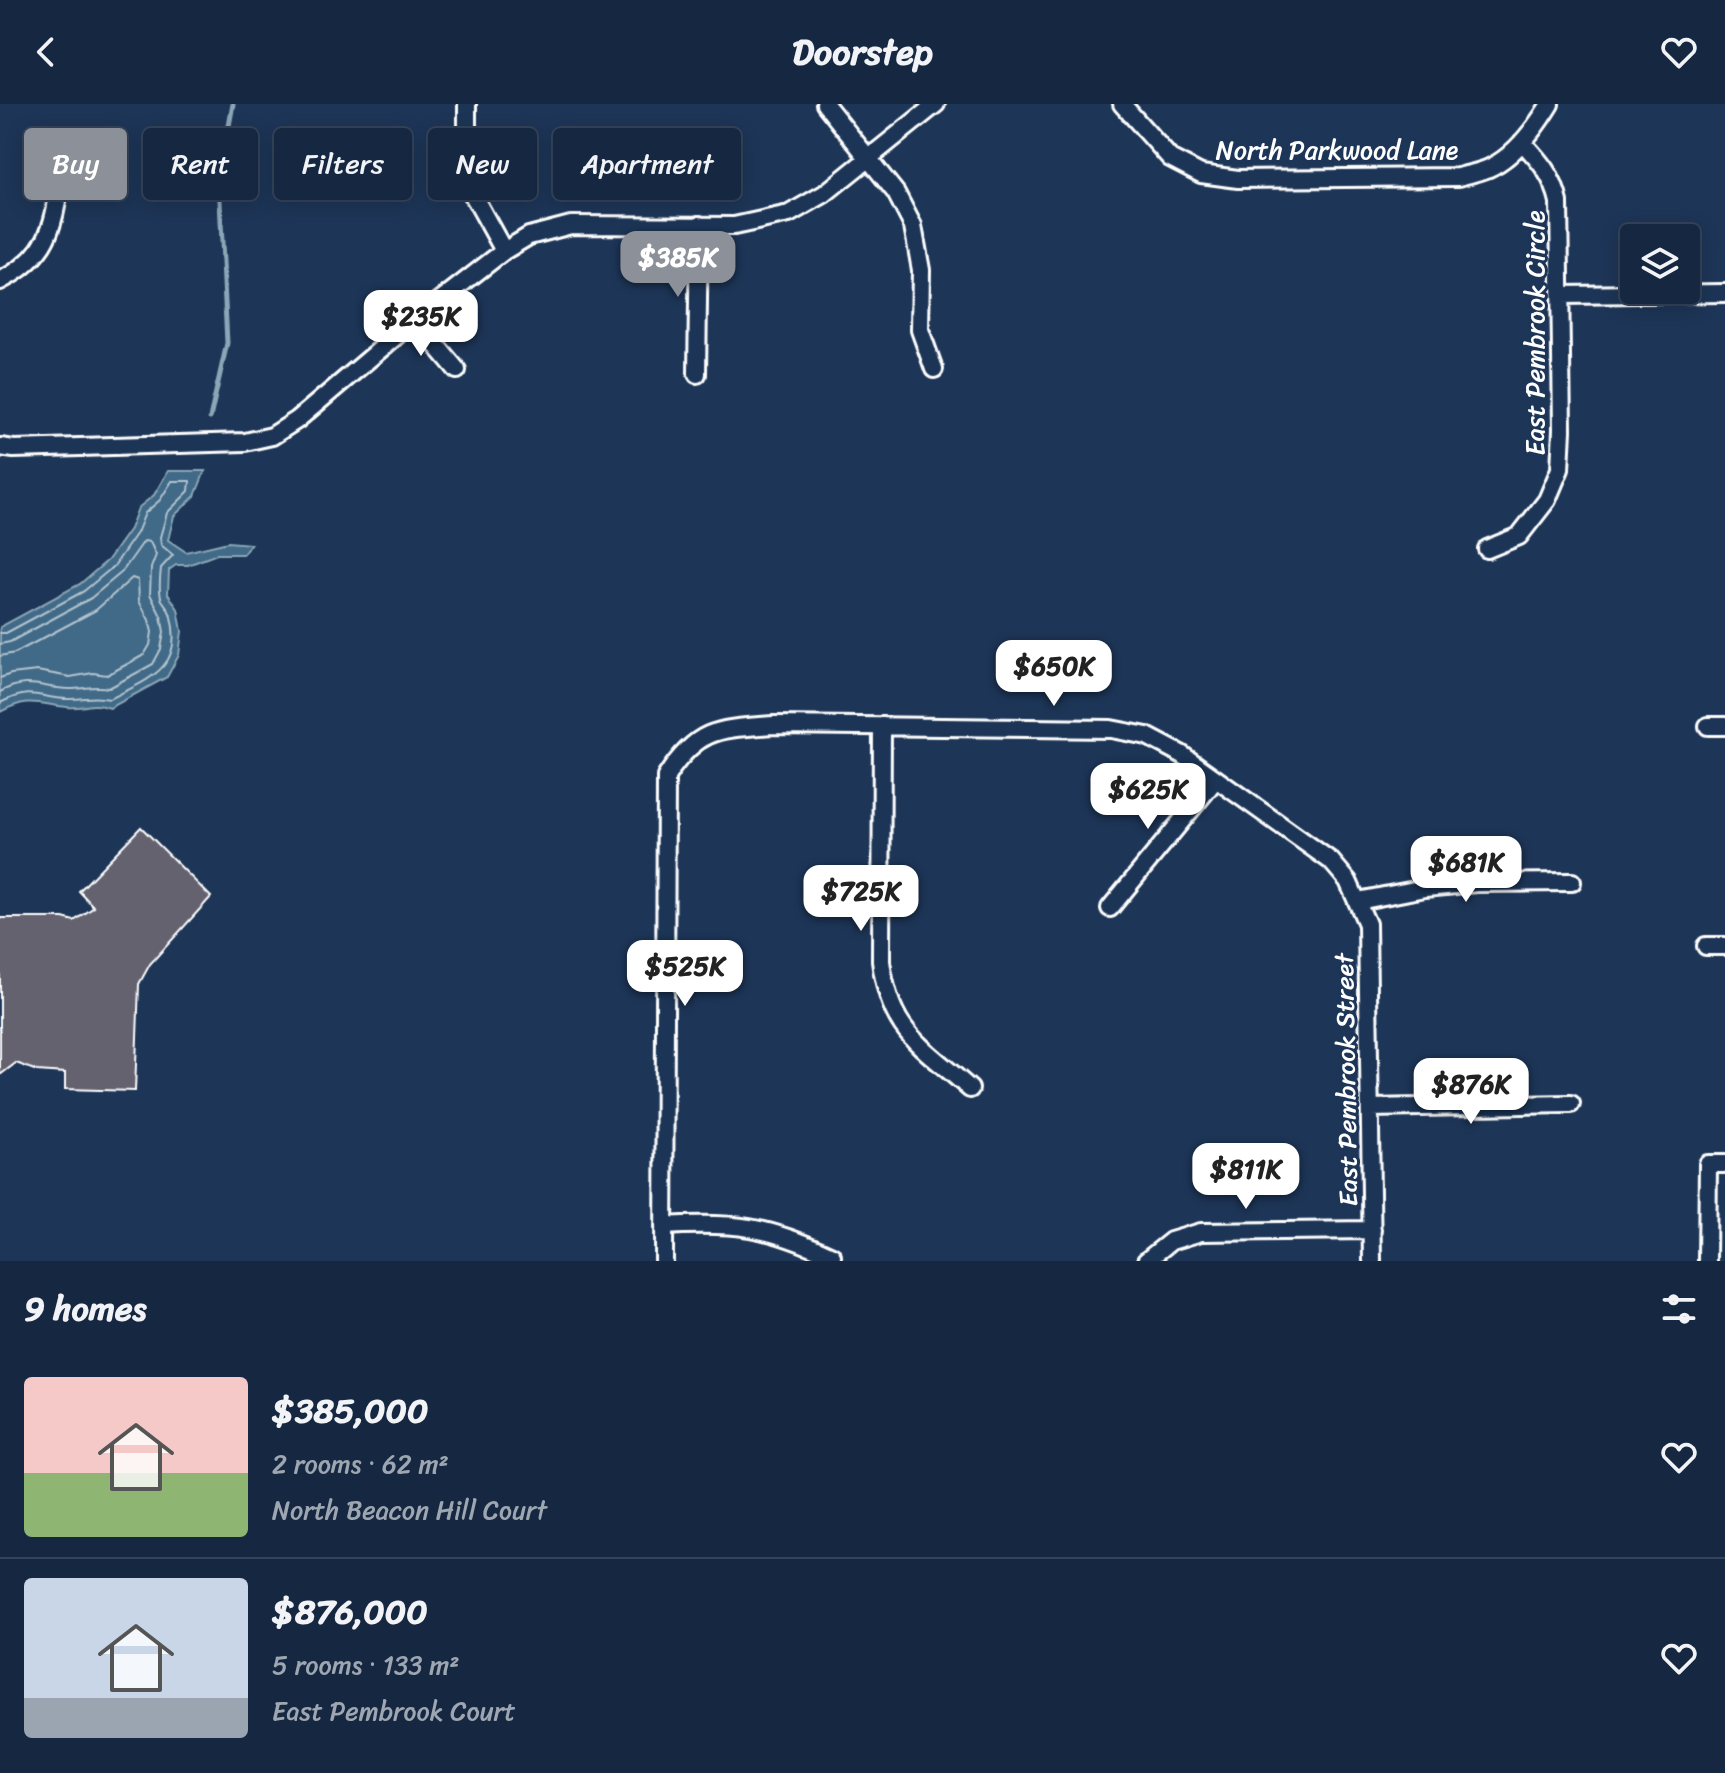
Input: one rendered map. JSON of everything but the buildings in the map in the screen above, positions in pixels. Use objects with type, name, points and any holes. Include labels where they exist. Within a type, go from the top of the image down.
[{"type":"street","points":[[467,104],[473,195],[504,251]]},
{"type":"street","points":[[825,104],[896,193],[913,226],[921,270],[920,330],[934,369]]},
{"type":"street","points":[[0,447],[245,442],[272,436],[297,420],[415,320],[504,251],[529,236],[571,225],[734,226],[789,214],[824,194],[936,104]]},
{"type":"street","name":"North Parkwood Lane","points":[[1122,104],[1170,158],[1201,174],[1238,179],[1459,177],[1492,167],[1522,142]]},
{"type":"street","points":[[1522,142],[1539,123],[1550,104]]},
{"type":"street","name":"East Pembrook Circle","points":[[1487,549],[1519,536],[1547,500],[1560,469],[1559,202],[1555,183],[1522,142]]},
{"type":"street","points":[[0,281],[18,272],[42,248],[55,218],[58,200]]},
{"type":"street","points":[[697,374],[699,225]]},
{"type":"street","points":[[1561,295],[1725,293]]},
{"type":"street","points":[[415,320],[457,370]]},
{"type":"street","name":"East Pembrook Street","points":[[664,1226],[666,777],[689,747],[697,739],[725,729],[774,725],[1111,729],[1147,736],[1181,754],[1331,861],[1348,881],[1358,901],[1367,924],[1369,950],[1372,1261]]},
{"type":"street","points":[[882,726],[881,961],[885,991],[898,1022],[917,1043],[970,1089]]},
{"type":"street","points":[[1708,726],[1725,726]]},
{"type":"street","points":[[1110,908],[1216,779]]},
{"type":"street","points":[[1358,901],[1425,888],[1477,883],[1572,882]]},
{"type":"street","points":[[1706,946],[1725,946]]},
{"type":"street","points":[[1370,1108],[1571,1104]]},
{"type":"street","points":[[1707,1261],[1716,1164]]},
{"type":"street","points":[[664,1261],[664,1226],[708,1224],[753,1227],[794,1238],[832,1256]]},
{"type":"street","points":[[1146,1261],[1171,1241],[1201,1232],[1372,1230]]},
{"type":"water","points":[[168,471],[205,471],[195,496],[174,516],[168,540],[186,552],[228,542],[251,544],[243,554],[217,554],[188,565],[176,565],[169,570],[168,594],[178,609],[182,631],[179,655],[167,677],[110,708],[27,703],[0,712],[0,627],[80,584],[108,560],[130,529],[138,508],[154,495]]},
{"type":"waterway","points":[[210,418],[227,343],[219,181],[233,104]]}]
